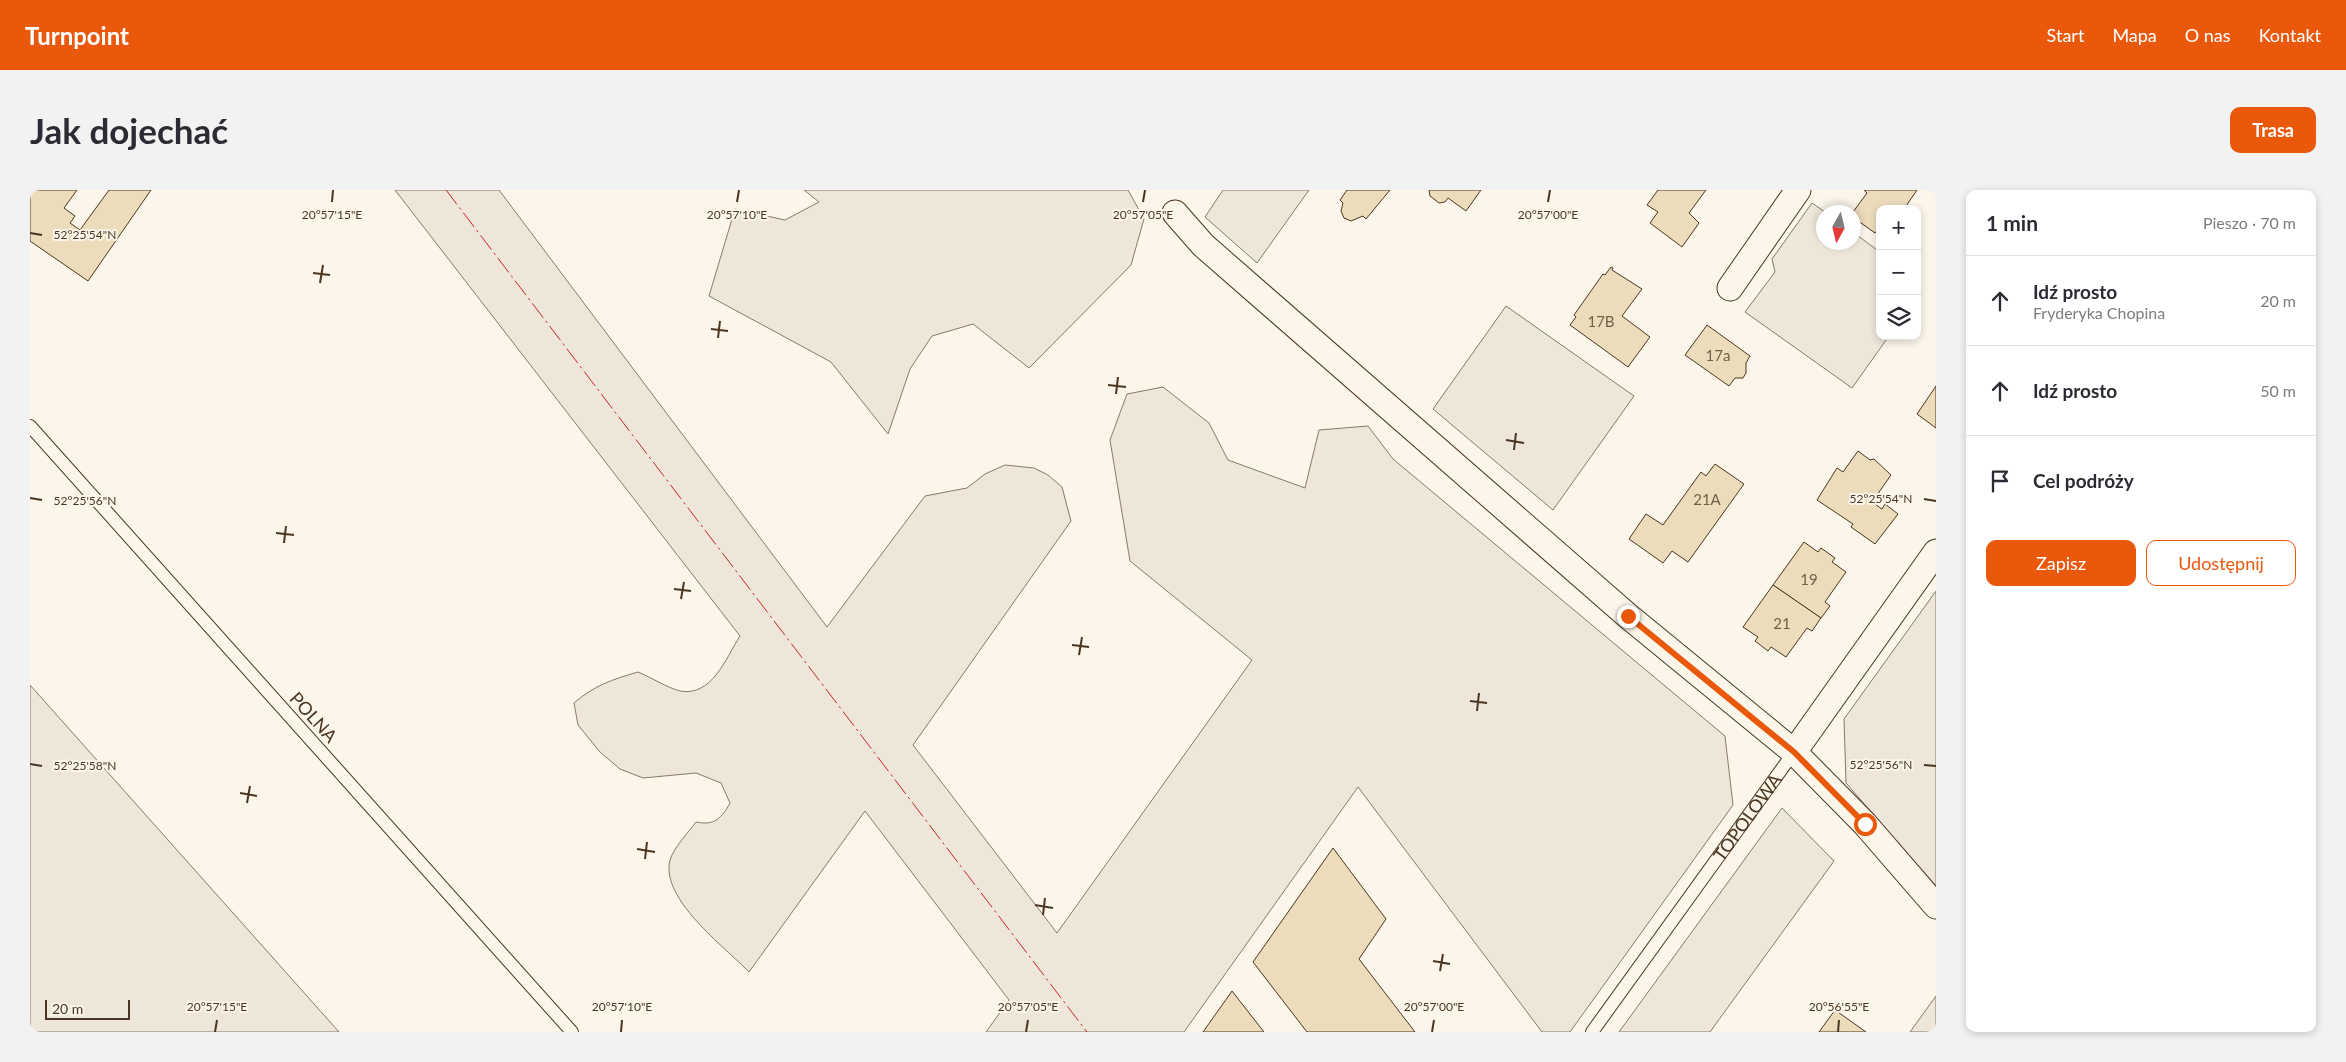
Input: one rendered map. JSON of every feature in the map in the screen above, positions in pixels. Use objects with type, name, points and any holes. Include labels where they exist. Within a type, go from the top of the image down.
[{"type":"street","points":[[1730,288],[1798,190]]},
{"type":"street","points":[[1175,213],[1203,245],[1628,616],[1794,752],[1865,824],[1936,906]]},
{"type":"street","name":"TOPOLOWA","points":[[1794,752],[1936,552]]},
{"type":"lane","name":"POLNA","points":[[30,426],[572,1032]]},
{"type":"lane","name":"TOPOLOWA","points":[[1592,1032],[1794,752]]},
{"type":"shaded area","points":[[395,190],[499,190],[827,627],[925,496],[967,488],[985,474],[1005,465],[1034,468],[1048,475],[1062,487],[1071,521],[913,745],[1057,933],[1252,660],[1130,561],[1110,440],[1127,394],[1163,387],[1209,423],[1228,460],[1305,488],[1319,430],[1368,426],[1393,459],[1725,736],[1733,805],[1570,1032],[1542,1032],[1358,787],[1184,1032],[986,1032],[1009,1000],[865,811],[749,972],[711,936],[684,906],[675,890],[670,875],[672,855],[696,822],[708,823],[717,820],[730,803],[721,783],[696,773],[643,778],[620,769],[600,752],[578,725],[574,703],[604,684],[638,672],[680,691],[691,691],[701,688],[717,674],[740,636]]},
{"type":"shaded area","points":[[804,190],[1128,190],[1144,219],[1131,265],[1029,368],[973,324],[932,336],[910,369],[888,434],[831,362],[709,296],[735,209],[785,220],[819,202]]},
{"type":"shaded area","points":[[1223,190],[1309,190],[1257,263],[1205,217]]},
{"type":"shaded area","points":[[1812,203],[1816,206],[1816,250],[1861,250],[1861,238],[1876,249],[1876,340],[1886,340],[1852,388],[1745,312],[1775,272],[1772,259]]},
{"type":"shaded area","points":[[1506,306],[1634,396],[1553,510],[1433,409]]},
{"type":"shaded area","points":[[1936,591],[1936,886],[1846,783],[1844,719]]},
{"type":"shaded area","points":[[30,685],[339,1032],[30,1032]]},
{"type":"shaded area","points":[[1782,808],[1834,861],[1710,1032],[1619,1032]]},
{"type":"shaded area","points":[[1936,996],[1936,1032],[1910,1032]]},
{"type":"building","points":[[30,190],[77,190],[64,208],[75,216],[70,223],[80,230],[109,190],[151,190],[88,281],[30,241]]},
{"type":"building","points":[[1347,190],[1390,190],[1366,219],[1363,216],[1351,221],[1344,218],[1341,211],[1343,203],[1340,200]]},
{"type":"building","points":[[1429,190],[1481,190],[1466,211],[1448,198],[1445,202],[1439,203],[1430,196]]},
{"type":"building","points":[[1658,190],[1706,190],[1689,213],[1699,223],[1682,247],[1650,223],[1658,212],[1647,205]]},
{"type":"building","points":[[1864,190],[1917,190],[1907,205],[1876,205],[1875,233],[1861,223],[1861,205],[1858,205],[1867,193]]},
{"type":"building","points":[[1611,267],[1613,268],[1612,270],[1642,289],[1622,316],[1650,337],[1628,367],[1570,325],[1576,317],[1574,315],[1603,274],[1605,275]]},
{"type":"building","points":[[1707,325],[1750,356],[1746,363],[1746,373],[1743,378],[1735,378],[1729,386],[1685,355]]},
{"type":"building","points":[[1936,386],[1936,428],[1917,414]]},
{"type":"building","points":[[1858,451],[1870,460],[1874,459],[1891,475],[1872,502],[1882,509],[1885,504],[1898,514],[1875,544],[1851,527],[1853,524],[1817,500],[1837,468],[1843,472]]},
{"type":"building","points":[[1715,464],[1744,484],[1688,562],[1672,551],[1663,563],[1629,539],[1646,514],[1663,525],[1701,472],[1706,476]]},
{"type":"building","points":[[1804,542],[1818,552],[1821,548],[1835,558],[1832,562],[1846,572],[1825,602],[1830,606],[1821,618],[1773,585]]},
{"type":"building","points":[[1773,585],[1821,618],[1812,631],[1807,628],[1786,657],[1771,647],[1768,651],[1755,641],[1758,637],[1743,627]]},
{"type":"building","points":[[1333,848],[1386,919],[1359,959],[1415,1032],[1307,1032],[1253,962]]},
{"type":"building","points":[[1232,991],[1264,1032],[1203,1032]]},
{"type":"building","points":[[1835,1010],[1866,1032],[1819,1032]]},
{"type":"power","points":[[446,190],[1087,1032]]},
{"type":"route","points":[[1628,616],[1794,752],[1865,824]]}]
